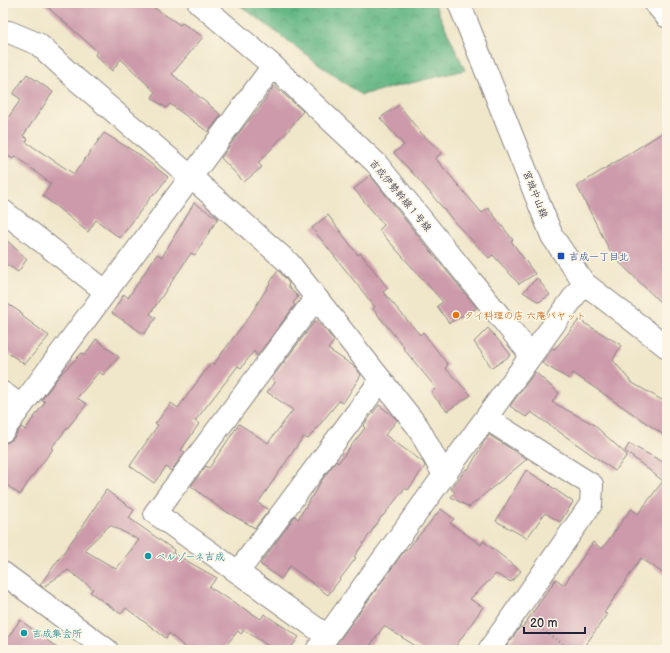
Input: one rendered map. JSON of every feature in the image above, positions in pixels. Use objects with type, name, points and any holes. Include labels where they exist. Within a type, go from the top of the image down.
[{"type":"street","name":"吉成伊勢幹線１号線","points":[[199,3],[273,66],[376,163],[531,356]]},
{"type":"street","name":"宮城中山線","points":[[459,3],[552,236],[584,283],[667,347]]},
{"type":"street","points":[[655,3],[667,16]]},
{"type":"street","points":[[3,32],[9,32],[38,44],[77,80],[289,263],[418,427],[444,475]]},
{"type":"street","points":[[3,431],[273,66]]},
{"type":"street","points":[[3,211],[106,291]]},
{"type":"street","points":[[316,298],[155,513],[238,572],[322,643],[584,283]]},
{"type":"street","points":[[238,572],[380,380]]},
{"type":"street","points":[[3,392],[21,406]]},
{"type":"street","points":[[486,418],[592,485],[591,504],[489,650]]},
{"type":"street","points":[[3,573],[107,650]]},
{"type":"path","points":[[516,611],[570,650]]},
{"type":"green space","points":[[237,3],[434,3],[465,70],[361,95]]},
{"type":"building","points":[[43,3],[147,3],[180,25],[182,23],[203,37],[172,74],[221,115],[208,132],[170,104],[166,108],[152,98],[155,92],[121,59],[112,71],[95,55],[97,51]]},
{"type":"building","points":[[27,74],[53,92],[23,136],[28,139],[26,142],[74,174],[104,133],[138,154],[168,177],[120,238],[96,220],[88,232],[43,196],[51,184],[16,156],[13,159],[3,153],[3,125],[21,99],[13,94]]},
{"type":"building","points":[[274,86],[303,111],[287,132],[258,163],[262,167],[244,182],[221,158],[244,126],[258,110]]},
{"type":"building","points":[[399,105],[419,131],[442,153],[435,158],[482,213],[488,208],[513,240],[511,241],[535,274],[519,284],[493,255],[489,258],[458,226],[394,153],[404,145],[380,118]]},
{"type":"building","points":[[667,130],[667,309],[612,255],[577,186]]},
{"type":"building","points":[[370,175],[477,308],[449,323],[437,306],[443,302],[379,230],[384,225],[354,189]]},
{"type":"building","points":[[194,203],[218,218],[195,255],[191,253],[150,314],[156,318],[144,334],[112,313],[124,294],[128,298],[157,254],[162,257]]},
{"type":"building","points":[[328,215],[358,255],[360,253],[388,288],[383,292],[420,335],[423,332],[448,365],[445,368],[471,395],[447,411],[431,393],[436,388],[403,348],[404,347],[373,309],[375,307],[312,228]]},
{"type":"building","points":[[3,237],[27,259],[18,272],[3,262]]},
{"type":"building","points":[[278,270],[289,283],[288,286],[298,297],[293,303],[295,305],[257,356],[254,351],[241,368],[238,366],[195,421],[199,424],[181,450],[185,452],[171,471],[166,467],[154,483],[130,466],[158,425],[155,424],[171,403],[178,408],[211,363],[214,364],[251,314]]},
{"type":"building","points":[[537,278],[550,295],[539,302],[523,292]]},
{"type":"building","points":[[3,301],[23,314],[22,316],[49,336],[25,364],[3,350]]},
{"type":"building","points":[[579,320],[621,345],[613,360],[631,382],[667,403],[667,437],[573,373],[569,379],[542,363],[553,348],[555,349]]},
{"type":"building","points":[[315,321],[325,329],[334,341],[328,349],[355,367],[361,375],[343,403],[339,401],[308,439],[303,437],[258,503],[269,510],[255,528],[220,508],[191,486],[206,466],[209,468],[239,424],[268,443],[293,410],[267,392],[275,383],[272,378]]},
{"type":"building","points":[[488,328],[511,355],[492,368],[474,342]]},
{"type":"building","points":[[96,339],[119,357],[103,375],[99,372],[77,398],[87,404],[51,448],[53,449],[20,495],[3,482],[3,447],[5,443],[13,439],[21,427],[25,430],[45,402],[42,399],[59,376],[82,353],[85,355]]},
{"type":"building","points":[[535,372],[559,393],[552,402],[593,424],[627,455],[615,471],[531,412],[526,417],[510,406]]},
{"type":"building","points":[[379,405],[397,420],[385,435],[423,462],[425,466],[408,490],[405,488],[382,516],[354,557],[356,558],[328,595],[290,566],[281,579],[260,564],[295,516],[298,519],[324,477],[336,461],[338,463],[365,428],[363,426]]},
{"type":"building","points":[[489,435],[527,459],[469,507],[451,497],[455,492],[451,489],[466,469],[468,470]]},
{"type":"building","points":[[629,444],[667,464],[667,576],[641,558],[604,613],[607,614],[582,650],[504,650],[520,627],[522,628],[556,579],[564,585],[593,542],[602,549],[631,509],[638,514],[663,481],[625,451]]},
{"type":"building","points":[[526,470],[573,502],[560,522],[545,513],[527,538],[496,521]]},
{"type":"building","points":[[106,490],[134,510],[129,518],[174,550],[173,553],[217,578],[209,587],[261,619],[264,614],[299,637],[289,650],[275,650],[244,630],[241,634],[238,631],[222,650],[188,650],[169,633],[166,638],[126,608],[121,614],[90,592],[93,589],[68,570],[43,587],[40,585],[82,527]],"holes":[[[110,525],[139,540],[116,569],[84,550]]]},
{"type":"building","points":[[441,509],[454,519],[450,523],[481,545],[483,541],[521,571],[511,582],[496,574],[470,599],[483,607],[453,650],[422,650],[384,626],[367,650],[332,650],[405,550],[406,551]]},
{"type":"building","name":"吉成集会所","points":[[20,620],[60,650],[3,650],[3,645]]},
{"type":"place","name":"吉成一丁目北","points":[[561,256]]},
{"type":"place","name":"タイ料理の店 六庵パヤット","points":[[456,315]]},
{"type":"place","name":"ベルゾーネ吉成","points":[[148,556]]},
{"type":"place","name":"吉成集会所","points":[[24,633]]}]
